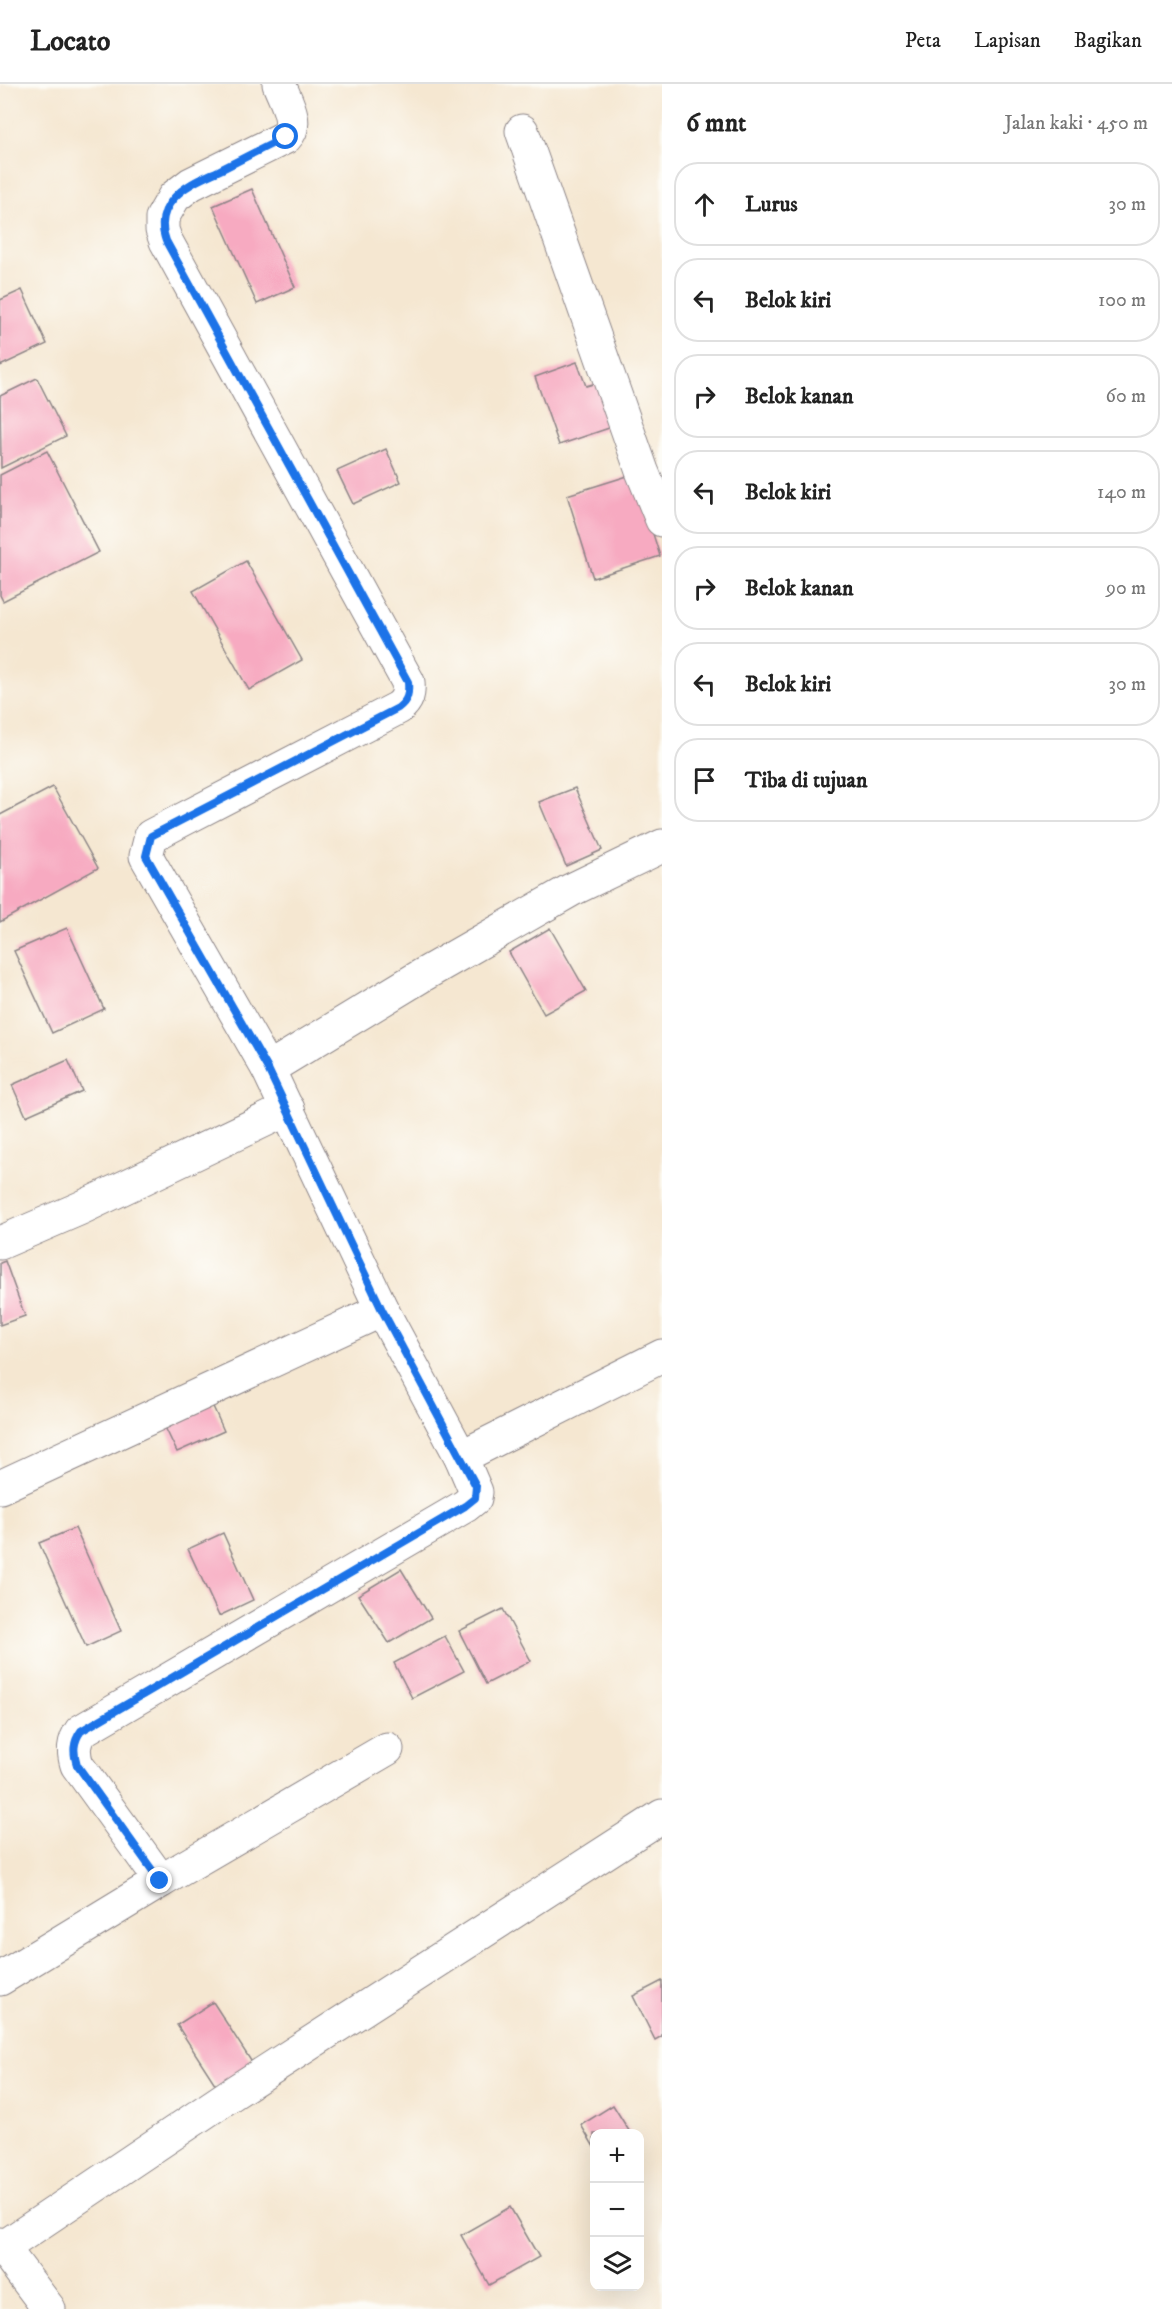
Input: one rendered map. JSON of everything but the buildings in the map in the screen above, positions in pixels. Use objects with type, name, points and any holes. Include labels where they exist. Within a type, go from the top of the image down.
[{"type":"street","points":[[160,1881],[77,1765],[74,1755],[76,1737],[81,1731],[465,1506],[475,1498],[476,1492],[461,1457],[382,1310],[268,1069],[146,856],[151,836],[398,708],[406,701],[409,693],[408,682],[162,230],[162,218],[166,208],[174,197],[191,184],[290,133],[292,118],[279,84]]},
{"type":"street","points":[[522,131],[642,471],[662,520]]},
{"type":"street","points":[[268,1069],[421,976],[571,890],[662,846]]},
{"type":"street","points":[[0,1243],[91,1203],[288,1110]]},
{"type":"street","points":[[0,1488],[382,1310]]},
{"type":"street","points":[[461,1457],[662,1356]]},
{"type":"street","points":[[0,1979],[160,1881],[387,1749]]},
{"type":"street","points":[[49,2309],[2,2246],[233,2093],[662,1816]]},
{"type":"route","points":[[160,1881],[77,1765],[74,1755],[76,1737],[81,1731],[465,1506],[475,1498],[476,1492],[476,1486],[382,1310],[268,1069],[146,856],[151,836],[398,708],[406,701],[409,693],[408,682],[162,230],[162,218],[166,208],[174,197],[191,184],[286,137]]}]
